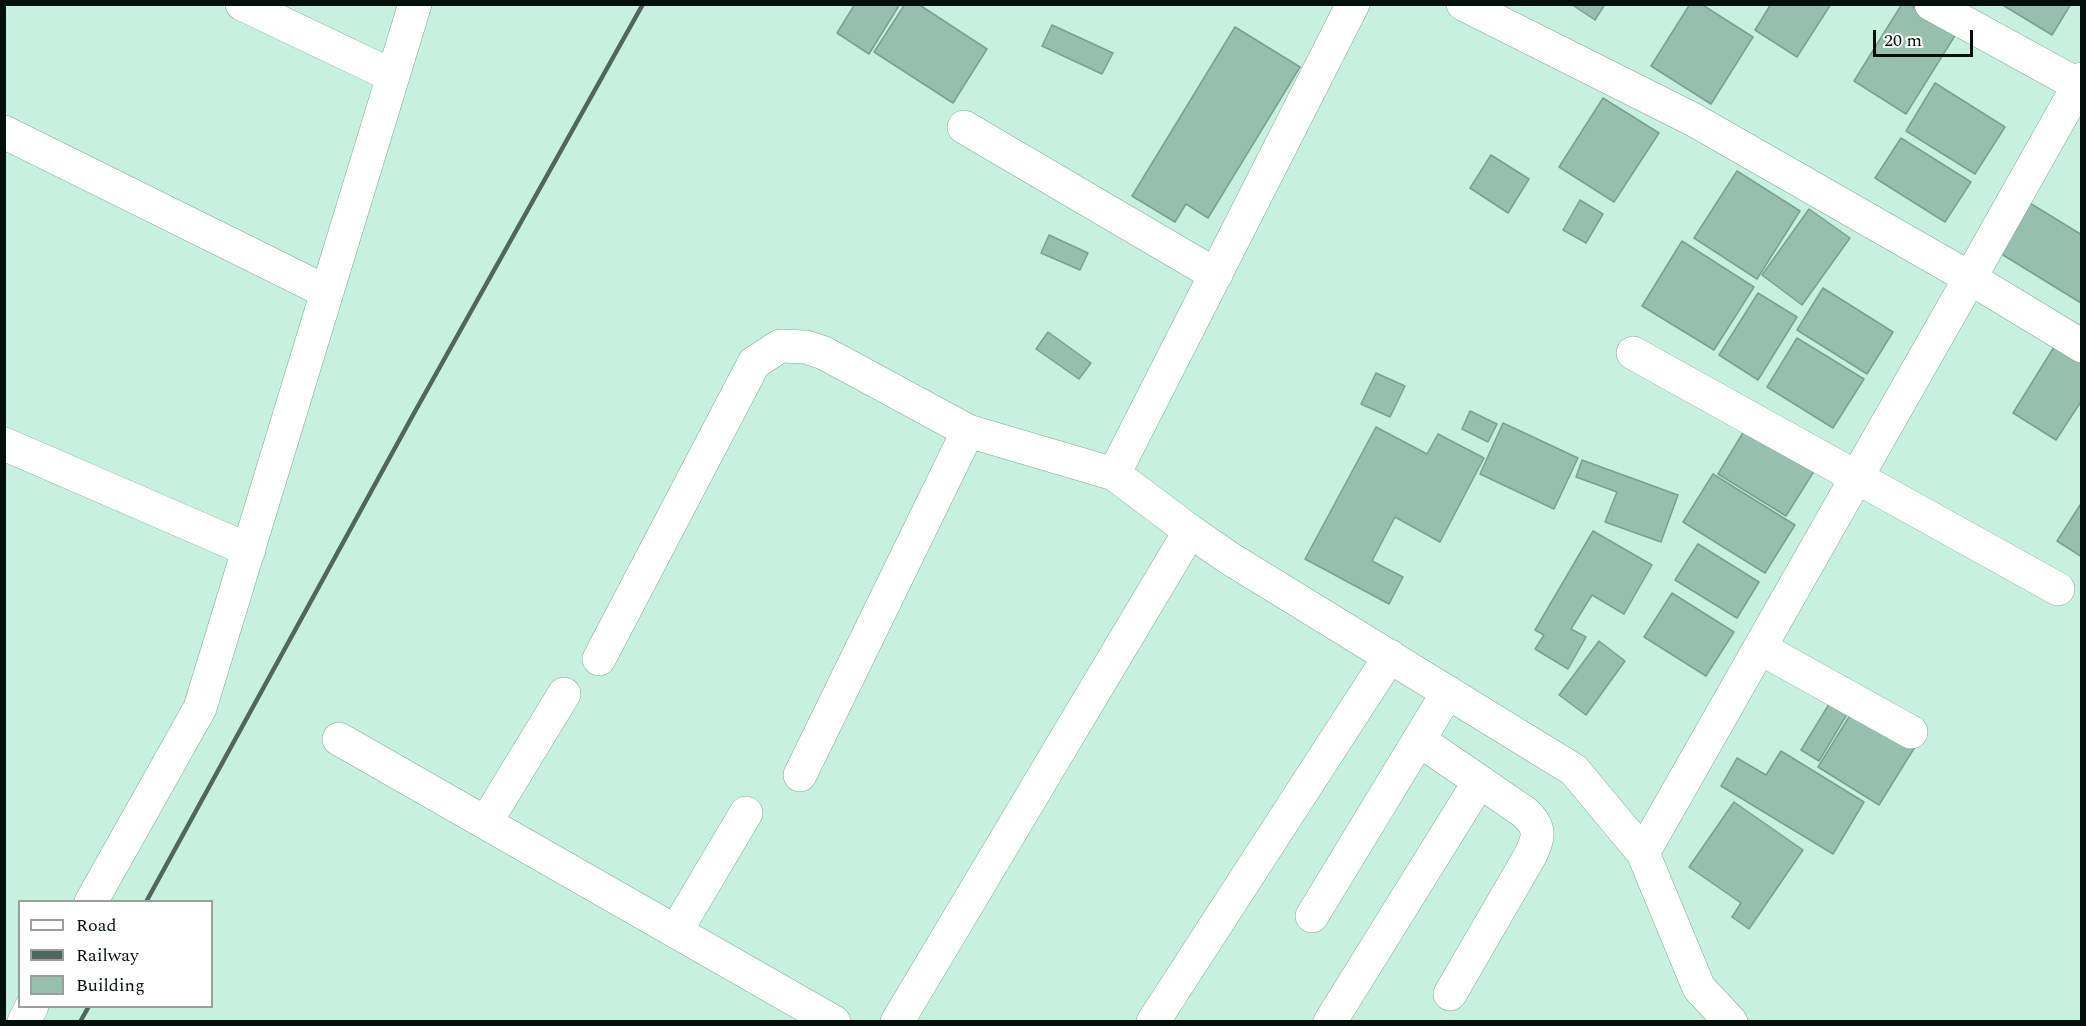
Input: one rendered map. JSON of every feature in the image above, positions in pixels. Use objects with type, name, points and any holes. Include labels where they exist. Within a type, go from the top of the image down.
[{"type":"street","points":[[242,4],[393,76]]},
{"type":"street","points":[[1114,474],[1353,4]]},
{"type":"street","points":[[1463,4],[1694,120],[1970,278],[2082,346]]},
{"type":"street","points":[[1642,853],[2080,84],[1931,4]]},
{"type":"street","points":[[92,900],[200,708],[393,76],[407,9]]},
{"type":"street","points":[[964,128],[1216,275]]},
{"type":"street","points":[[4,132],[327,292]]},
{"type":"street","points":[[600,659],[754,363],[780,345],[806,347],[824,353],[968,431],[1114,474],[1229,558],[1574,770],[1642,853],[1700,988],[1731,1022]]},
{"type":"street","points":[[1633,353],[2058,589]]},
{"type":"street","points":[[800,775],[968,431]]},
{"type":"street","points":[[4,444],[249,550]]},
{"type":"street","points":[[897,1022],[1190,531]]},
{"type":"street","points":[[1760,648],[1911,732]]},
{"type":"street","points":[[1153,1022],[1390,656]]},
{"type":"street","points":[[1312,915],[1448,692]]},
{"type":"street","points":[[486,822],[564,694]]},
{"type":"street","points":[[339,739],[834,1022]]},
{"type":"street","points":[[1419,740],[1535,821],[1538,838],[1530,856],[1450,994]]},
{"type":"street","points":[[1330,1022],[1479,782]]},
{"type":"street","points":[[676,931],[746,813]]},
{"type":"street","points":[[24,1022],[31,1008]]},
{"type":"building","points":[[855,4],[900,4],[869,54],[837,33]]},
{"type":"building","points":[[905,4],[918,4],[987,49],[953,103],[874,52]]},
{"type":"building","points":[[1571,4],[1605,4],[1595,20]]},
{"type":"building","points":[[1690,4],[1701,4],[1753,37],[1711,104],[1651,66]]},
{"type":"building","points":[[1771,4],[1831,4],[1797,57],[1755,30]]},
{"type":"building","points":[[1902,4],[1909,4],[1956,34],[1906,114],[1854,81]]},
{"type":"building","points":[[2001,4],[2071,4],[2052,35]]},
{"type":"building","points":[[1052,25],[1113,53],[1102,74],[1042,46]]},
{"type":"building","points":[[1235,27],[1300,67],[1208,218],[1186,204],[1175,222],[1132,196]]},
{"type":"building","points":[[1935,83],[2005,127],[1975,174],[1906,131]]},
{"type":"building","points":[[1603,98],[1659,133],[1614,202],[1559,167]]},
{"type":"building","points":[[1901,138],[1971,182],[1945,222],[1875,178]]},
{"type":"building","points":[[1491,155],[1529,179],[1508,213],[1470,188]]},
{"type":"building","points":[[1737,171],[1800,211],[1757,279],[1694,238]]},
{"type":"building","points":[[2020,197],[2082,235],[2081,303],[1990,247]]},
{"type":"building","points":[[1580,200],[1603,214],[1586,243],[1563,230]]},
{"type":"building","points":[[1809,209],[1850,238],[1802,305],[1762,275]]},
{"type":"building","points":[[1049,235],[1088,253],[1080,270],[1041,253]]},
{"type":"building","points":[[1682,241],[1754,287],[1714,350],[1642,306]]},
{"type":"building","points":[[1823,288],[1893,332],[1867,374],[1797,330]]},
{"type":"building","points":[[1758,293],[1797,317],[1758,380],[1719,355]]},
{"type":"building","points":[[1048,332],[1091,363],[1079,379],[1036,349]]},
{"type":"building","points":[[1797,338],[1864,379],[1833,428],[1767,387]]},
{"type":"building","points":[[2059,339],[2082,352],[2082,400],[2056,440],[2013,413]]},
{"type":"building","points":[[1376,373],[1405,386],[1390,417],[1361,404]]},
{"type":"building","points":[[1470,411],[1497,424],[1488,442],[1462,429]]},
{"type":"building","points":[[1503,423],[1578,458],[1554,509],[1480,474]]},
{"type":"building","points":[[1747,426],[1816,468],[1786,516],[1718,474]]},
{"type":"building","points":[[1376,427],[1427,454],[1438,434],[1484,458],[1440,542],[1395,517],[1372,561],[1403,577],[1389,604],[1305,559]]},
{"type":"building","points":[[1582,460],[1678,495],[1661,542],[1605,522],[1617,492],[1576,477]]},
{"type":"building","points":[[1713,474],[1795,525],[1765,573],[1683,522]]},
{"type":"building","points":[[2082,502],[2082,557],[2057,541]]},
{"type":"building","points":[[1593,531],[1652,565],[1624,614],[1592,595],[1571,629],[1586,637],[1568,669],[1535,649],[1544,635],[1535,630]]},
{"type":"building","points":[[1698,544],[1759,582],[1737,618],[1675,580]]},
{"type":"building","points":[[1672,593],[1734,632],[1706,676],[1644,637]]},
{"type":"building","points":[[1599,641],[1625,661],[1586,715],[1559,695]]},
{"type":"building","points":[[1834,696],[1852,706],[1819,761],[1801,750]]},
{"type":"building","points":[[1857,704],[1918,742],[1879,805],[1818,767]]},
{"type":"building","points":[[1781,751],[1864,802],[1833,854],[1721,786],[1737,758],[1766,775]]},
{"type":"building","points":[[1734,802],[1803,850],[1749,929],[1732,917],[1741,903],[1689,867]]},
{"type":"railway","points":[[147,900],[413,415],[643,4]]},
{"type":"railway","points":[[80,1022],[88,1008]]}]
